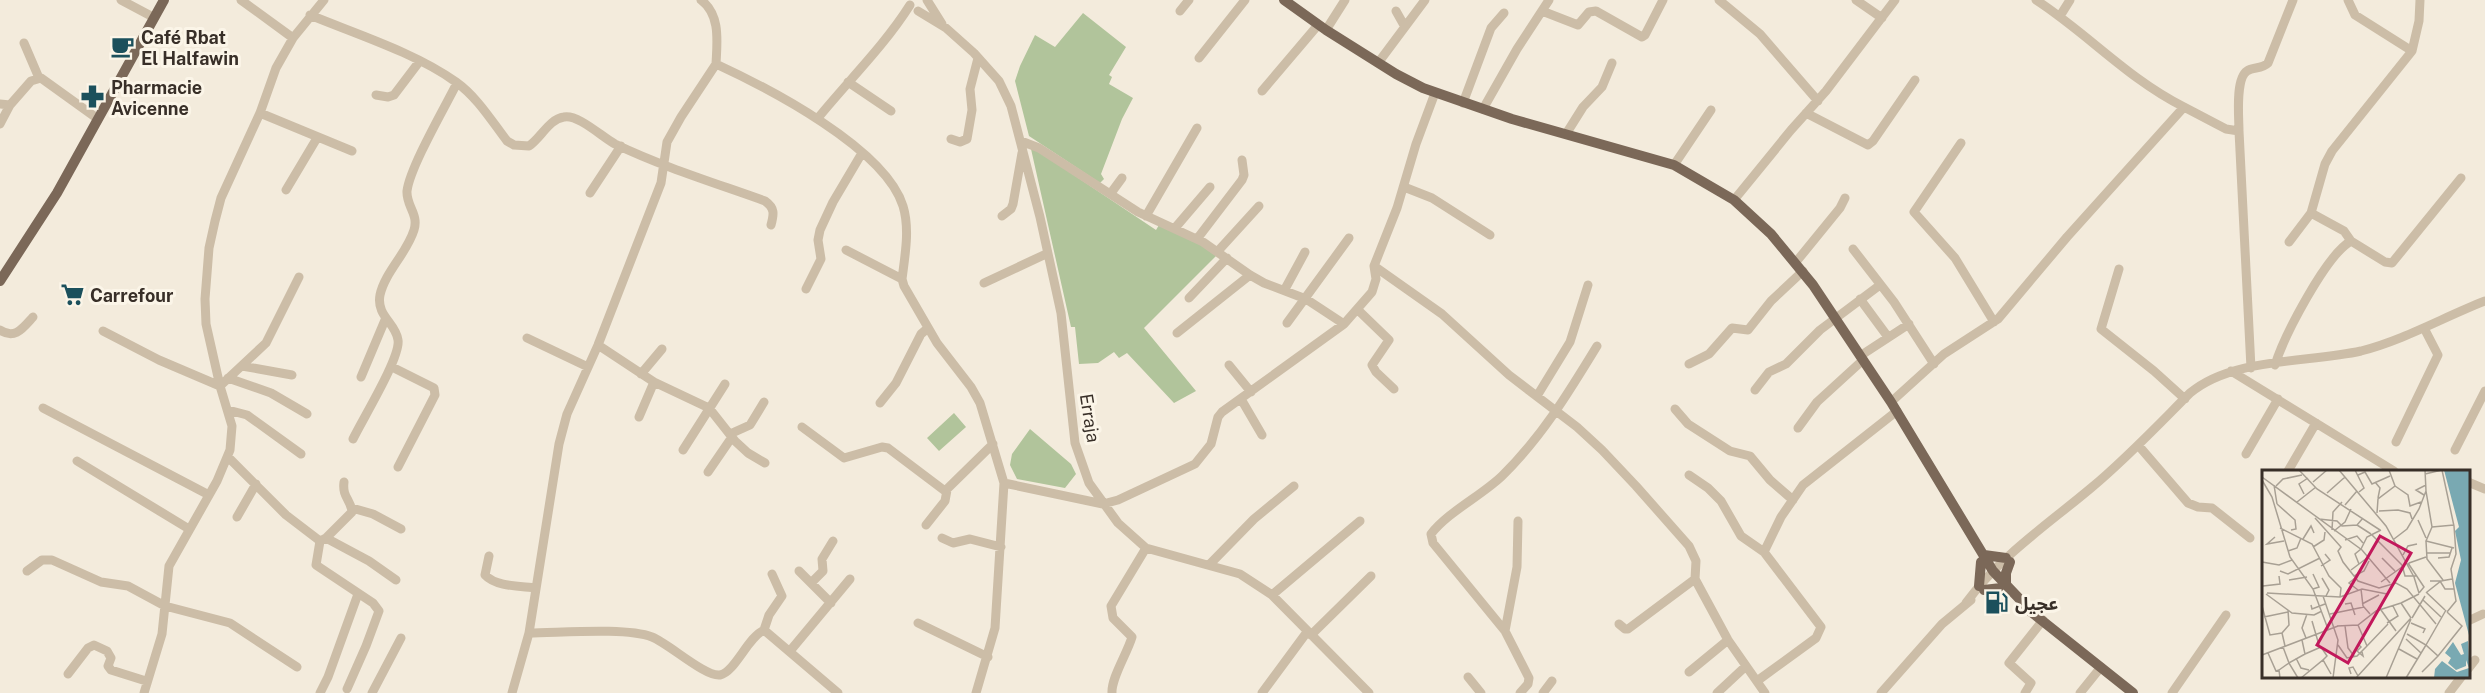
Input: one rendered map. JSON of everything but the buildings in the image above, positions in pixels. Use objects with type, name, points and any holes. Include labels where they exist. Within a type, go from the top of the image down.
[{"type":"main road","points":[[0,281],[57,193],[164,0]]},
{"type":"main road","points":[[1284,0],[1322,28],[1378,63],[1435,93],[1674,165],[1734,200],[1771,234],[1799,267],[1835,318],[1894,406],[1960,519],[1963,530],[1997,580],[2030,610],[2133,693]]},
{"type":"main road","points":[[1982,559],[2008,560],[2006,573],[1982,588],[1982,559]]},
{"type":"street","points":[[121,0],[153,17]]},
{"type":"street","points":[[241,0],[293,38]]},
{"type":"street","points":[[145,693],[146,681],[162,634],[169,566],[229,458],[232,426],[206,324],[205,299],[209,248],[221,198],[260,112],[276,68],[293,38],[324,0]]},
{"type":"street","points":[[513,693],[529,633],[562,429],[598,345],[661,183],[667,142],[716,64],[716,23],[709,6],[701,0]]},
{"type":"street","points":[[818,118],[913,6],[926,6],[927,0]]},
{"type":"street","points":[[927,0],[945,28]]},
{"type":"street","points":[[1180,11],[1189,0]]},
{"type":"street","points":[[1199,58],[1245,0]]},
{"type":"street","points":[[1263,91],[1346,0]]},
{"type":"street","points":[[1378,63],[1425,0]]},
{"type":"street","points":[[1484,109],[1517,49],[1549,0]]},
{"type":"street","points":[[1542,11],[1576,25],[1581,24],[1589,12],[1596,11],[1642,37],[1663,0]]},
{"type":"street","points":[[1719,0],[1760,34],[1818,101]]},
{"type":"street","points":[[1856,0],[1882,18]]},
{"type":"street","points":[[1734,200],[1818,101],[1895,0]]},
{"type":"street","points":[[2036,0],[2060,16],[2129,74],[2226,129],[2239,131]]},
{"type":"street","points":[[2060,16],[2070,0]]},
{"type":"street","points":[[2251,368],[2238,102],[2242,77],[2247,71],[2268,63],[2293,0]]},
{"type":"street","points":[[2348,0],[2355,15],[2412,51]]},
{"type":"street","points":[[2289,242],[2312,213],[2325,164],[2332,150],[2412,51],[2419,21],[2420,0]]},
{"type":"street","points":[[913,6],[945,28]]},
{"type":"street","points":[[1396,10],[1405,27]]},
{"type":"street","points":[[1463,103],[1491,28],[1504,14]]},
{"type":"street","points":[[310,15],[419,62],[457,83],[476,100],[507,141],[514,146],[529,146],[552,123],[561,117],[571,116],[621,146],[663,164],[765,201],[772,206],[774,214],[771,225]]},
{"type":"street","name":"Erraja","points":[[945,28],[978,58],[1002,87],[1011,106],[1040,217],[1046,254],[1061,313],[1075,443],[1089,483],[1118,523],[1146,548],[1240,574],[1272,595],[1369,693]]},
{"type":"street","points":[[24,43],[39,78],[98,119]]},
{"type":"street","points":[[951,139],[960,142],[967,139],[972,110],[970,89],[978,58]]},
{"type":"street","points":[[376,95],[388,97],[393,94],[419,62]]},
{"type":"street","points":[[1566,134],[1583,107],[1602,87],[1612,63]]},
{"type":"street","points":[[716,64],[745,77],[818,118],[862,153],[887,178],[903,206],[907,236],[902,279],[928,328],[977,397],[985,413],[1004,483],[998,605],[988,657],[976,693]]},
{"type":"street","points":[[0,124],[10,105],[31,81],[39,78]]},
{"type":"street","points":[[1806,113],[1868,145],[1915,80]]},
{"type":"street","points":[[848,82],[891,111]]},
{"type":"street","points":[[353,439],[392,367],[399,343],[394,330],[385,320],[380,309],[380,296],[414,231],[416,218],[407,190],[415,168],[457,83]]},
{"type":"street","points":[[1004,483],[1103,504],[1136,492],[1195,464],[1211,444],[1218,417],[1344,324],[1358,310],[1375,285],[1374,266],[1404,187],[1416,144],[1435,93]]},
{"type":"street","points":[[0,104],[10,105]]},
{"type":"street","points":[[1764,552],[1781,517],[1803,485],[1894,406],[1934,364],[1960,342],[1994,322],[2184,107]]},
{"type":"street","points":[[1674,165],[1711,110]]},
{"type":"street","points":[[260,112],[352,151]]},
{"type":"street","points":[[1146,216],[1197,128]]},
{"type":"street","points":[[286,190],[317,138]]},
{"type":"street","points":[[1021,141],[1039,148],[1146,216],[1197,239],[1264,283],[1286,289],[1306,299],[1344,324]]},
{"type":"street","points":[[1961,143],[1914,213],[1955,258],[1994,322]]},
{"type":"street","points":[[590,193],[621,146]]},
{"type":"street","points":[[1002,216],[1011,209],[1013,204],[1023,151]]},
{"type":"street","points":[[806,289],[821,259],[818,240],[820,230],[833,202],[862,153]]},
{"type":"street","points":[[1197,239],[1242,180],[1244,175],[1242,160]]},
{"type":"street","points":[[1111,193],[1122,178]]},
{"type":"street","points":[[2312,213],[2344,231],[2351,241],[2385,262],[2392,263],[2462,178]]},
{"type":"street","points":[[1175,228],[1210,187]]},
{"type":"street","points":[[1404,187],[1432,198],[1490,235]]},
{"type":"street","points":[[1689,364],[1709,354],[1732,328],[1748,330],[1799,267],[1845,198]]},
{"type":"street","points":[[1218,252],[1259,206]]},
{"type":"street","points":[[1287,323],[1349,238]]},
{"type":"street","points":[[2274,364],[2287,335],[2314,288],[2335,256],[2351,241]]},
{"type":"street","points":[[1853,249],[1909,324],[1934,364]]},
{"type":"street","points":[[846,250],[902,279]]},
{"type":"street","points":[[1286,289],[1305,252]]},
{"type":"street","points":[[984,283],[1046,254]]},
{"type":"street","points":[[1189,298],[1227,258]]},
{"type":"street","points":[[1374,266],[1442,314],[1501,368],[1557,411],[1602,450],[1689,546],[1696,561],[1695,579],[1728,640],[1765,693]]},
{"type":"street","points":[[2119,269],[2101,329],[2185,399]]},
{"type":"street","points":[[1177,333],[1250,275]]},
{"type":"street","points":[[220,386],[266,343],[299,277]]},
{"type":"street","points":[[1537,396],[1570,342],[1588,285]]},
{"type":"street","points":[[1755,390],[1769,372],[1786,364],[1810,339],[1880,285]]},
{"type":"street","points":[[1860,299],[1888,337]]},
{"type":"street","points":[[1881,693],[1926,642],[1966,603],[1982,588],[1997,580],[2008,560],[2026,541],[2092,488],[2185,399],[2207,381],[2231,371],[2361,351],[2424,328],[2485,301]]},
{"type":"street","points":[[1358,310],[1389,340],[1372,365],[1394,389]]},
{"type":"street","points":[[0,330],[8,335],[14,335],[33,317]]},
{"type":"street","points":[[361,376],[385,320]]},
{"type":"street","points":[[1798,428],[1817,402],[1862,358],[1909,324]]},
{"type":"street","points":[[880,403],[896,383],[921,334],[928,328]]},
{"type":"street","points":[[2396,442],[2438,355],[2424,328]]},
{"type":"street","points":[[103,331],[159,360],[220,386]]},
{"type":"street","points":[[527,338],[588,367]]},
{"type":"street","points":[[598,345],[654,382],[709,408],[731,436],[748,453],[765,464]]},
{"type":"street","points":[[1520,693],[1528,684],[1529,678],[1505,631],[1432,543],[1431,534],[1502,476],[1557,411],[1597,346]]},
{"type":"street","points":[[641,374],[662,349]]},
{"type":"street","points":[[1228,365],[1251,392]]},
{"type":"street","points":[[242,366],[292,375]]},
{"type":"street","points":[[392,367],[434,388],[435,395],[398,466]]},
{"type":"street","points":[[2231,371],[2388,470]]},
{"type":"street","points":[[228,378],[271,393],[307,414]]},
{"type":"street","points":[[639,417],[654,382]]},
{"type":"street","points":[[683,450],[725,384]]},
{"type":"street","points":[[2455,450],[2485,391]]},
{"type":"street","points":[[1241,399],[1262,435]]},
{"type":"street","points":[[2246,454],[2278,399]]},
{"type":"street","points":[[708,472],[731,436],[750,425],[764,402]]},
{"type":"street","points":[[42,408],[209,495]]},
{"type":"street","points":[[228,410],[247,415],[301,454]]},
{"type":"street","points":[[1675,410],[1688,424],[1730,451],[1750,456],[1770,480],[1793,500]]},
{"type":"street","points":[[2289,470],[2316,423]]},
{"type":"street","points":[[802,427],[844,458],[882,447],[888,448],[942,490],[947,490]]},
{"type":"street","points":[[926,525],[945,501],[947,490],[993,444]]},
{"type":"street","points":[[2138,445],[2188,503],[2198,507],[2212,508],[2250,538]]},
{"type":"street","points":[[229,458],[286,515],[316,539],[323,539],[369,561],[396,580]]},
{"type":"street","points":[[77,461],[189,530]]},
{"type":"street","points":[[1689,475],[1708,488],[1721,501],[1741,536],[1764,552],[1821,627],[1816,638],[1773,667],[1757,681]]},
{"type":"street","points":[[344,482],[344,494],[352,508],[351,514],[323,539],[315,560],[316,566],[375,604],[378,614],[347,689]]},
{"type":"street","points":[[2470,482],[2485,489]]},
{"type":"street","points":[[237,517],[256,484]]},
{"type":"street","points":[[1209,565],[1254,519],[1294,486]]},
{"type":"street","points":[[352,508],[373,514],[401,529]]},
{"type":"street","points":[[1272,595],[1360,521]]},
{"type":"street","points":[[1505,631],[1517,567],[1518,521]]},
{"type":"street","points":[[942,538],[952,543],[970,539],[1001,547]]},
{"type":"street","points":[[811,583],[823,571],[822,559],[832,541]]},
{"type":"street","points":[[1112,693],[1113,684],[1132,637],[1115,622],[1111,606],[1146,548]]},
{"type":"street","points":[[489,556],[485,575],[488,579],[536,588]]},
{"type":"street","points":[[27,571],[42,560],[52,560],[101,582],[128,586],[165,606],[231,624],[297,668]]},
{"type":"street","points":[[799,571],[831,603]]},
{"type":"street","points":[[529,633],[646,635],[660,641],[692,663],[715,675],[724,673],[752,640],[764,630],[782,596],[772,574]]},
{"type":"street","points":[[1262,693],[1309,633],[1371,576]]},
{"type":"street","points":[[790,651],[850,579]]},
{"type":"street","points":[[1619,624],[1625,630],[1628,629],[1695,579]]},
{"type":"street","points":[[320,693],[358,594]]},
{"type":"street","points":[[2470,621],[2484,614]]},
{"type":"street","points":[[2172,693],[2226,615]]},
{"type":"street","points":[[2025,693],[2031,683],[2009,663],[2043,620]]},
{"type":"street","points":[[918,623],[988,657]]},
{"type":"street","points":[[764,630],[838,693]]},
{"type":"street","points":[[372,693],[401,638]]},
{"type":"street","points":[[1689,672],[1728,640]]},
{"type":"street","points":[[68,674],[88,648],[94,645],[107,651],[111,658],[108,666],[111,670],[146,681]]},
{"type":"street","points":[[2470,668],[2475,660]]},
{"type":"street","points":[[1717,693],[1746,666]]},
{"type":"street","points":[[2080,693],[2102,667]]},
{"type":"street","points":[[1468,677],[1481,693]]},
{"type":"street","points":[[2449,693],[2460,678]]},
{"type":"street","points":[[1543,693],[1552,681]]},
{"type":"green space","points":[[1083,13],[1126,47],[1109,75],[1112,77],[1109,84],[1133,98],[1122,119],[1101,174],[1104,179],[1100,183],[1029,136],[1015,81],[1035,35],[1055,47]]},
{"type":"green space","points":[[1031,149],[1035,149],[1156,230],[1159,225],[1207,248],[1216,256],[1144,328],[1196,391],[1174,403],[1127,353],[1119,358],[1114,352],[1098,363],[1079,364],[1075,327],[1071,327]]},
{"type":"green space","points":[[954,413],[966,427],[939,451],[927,438]]},
{"type":"green space","points":[[1030,429],[1071,464],[1076,474],[1065,488],[1017,479],[1010,465],[1012,454]]},
{"type":"place","name":"Café Rbat El Halfawin","points":[[123,47]]},
{"type":"place","name":"Pharmacie Avicenne","points":[[93,97]]},
{"type":"place","name":"Carrefour","points":[[72,295]]},
{"type":"place","name":"عجيل","points":[[1997,603]]}]
